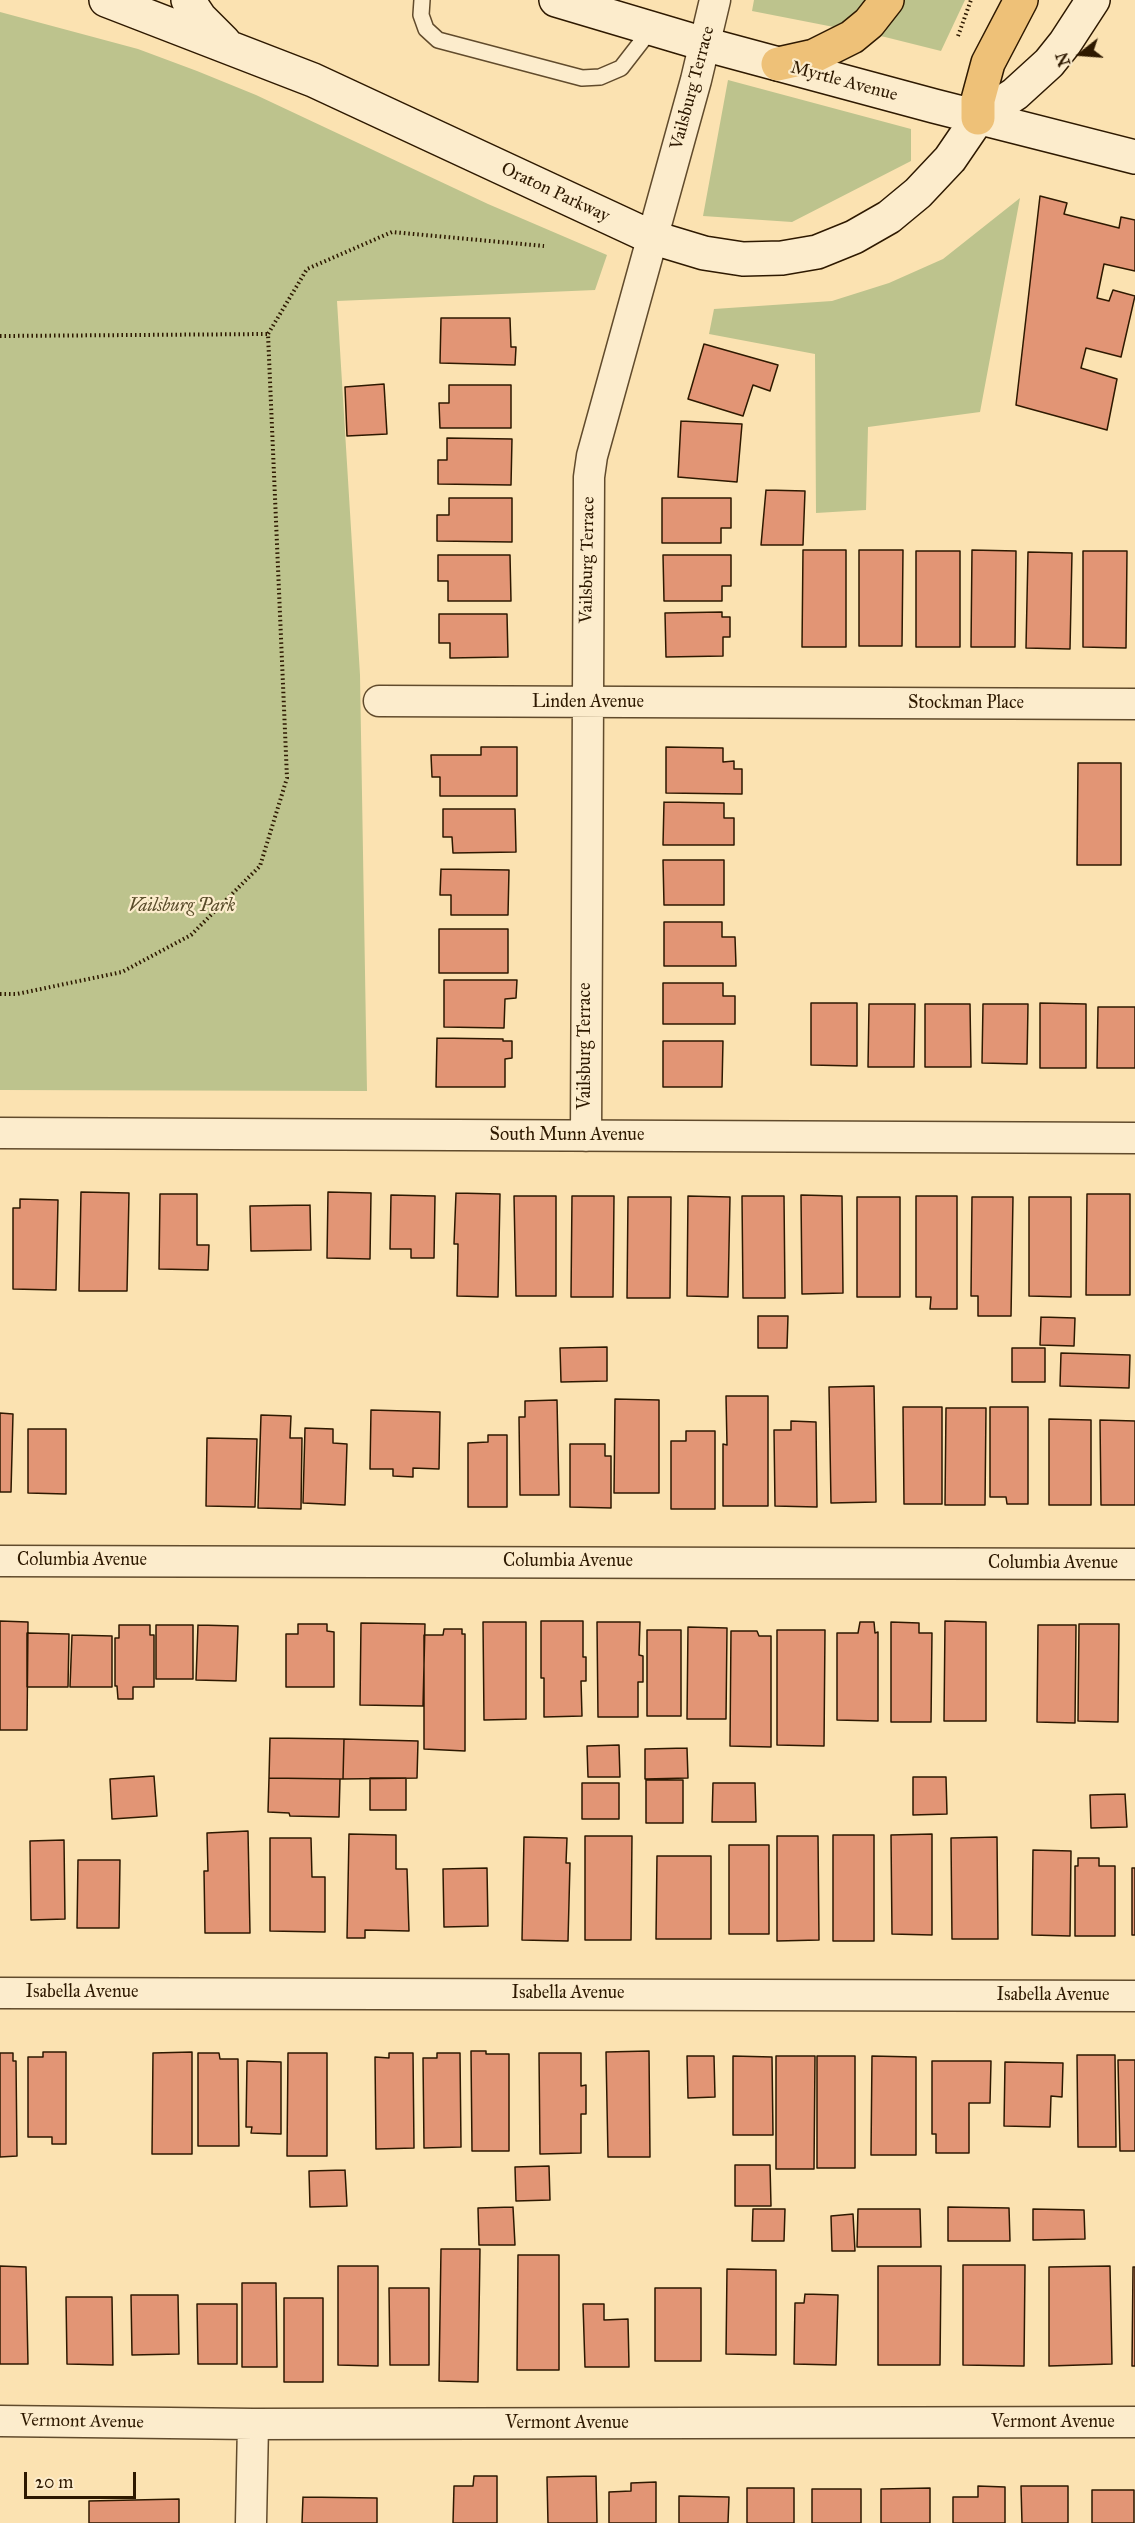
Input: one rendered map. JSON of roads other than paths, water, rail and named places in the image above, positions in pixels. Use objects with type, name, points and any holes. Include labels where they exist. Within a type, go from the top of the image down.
[{"type":"highway","points":[[778,64],[814,56],[852,37],[869,24],[887,0]]},
{"type":"highway","points":[[978,118],[978,100],[988,63],[1021,0]]},
{"type":"main road","name":"Oraton Parkway","points":[[106,0],[313,80],[651,237],[704,253],[743,259],[782,258],[817,252],[854,237],[889,217],[918,193],[950,159],[978,118]]},
{"type":"main road","points":[[188,0],[200,18],[231,49]]},
{"type":"main road","name":"Myrtle Avenue","points":[[556,0],[704,44],[978,118],[1134,151]]},
{"type":"main road","points":[[978,118],[1015,94],[1049,63],[1093,0]]},
{"type":"street","name":"Vailsburg Terrace","points":[[586,1136],[589,477],[592,456],[715,0]]},
{"type":"street","name":"Linden Avenue","points":[[379,701],[796,704]]},
{"type":"street","name":"Stockman Place","points":[[796,704],[1135,704]]},
{"type":"street","name":"South Munn Avenue","points":[[0,1132],[1135,1138]]},
{"type":"street","name":"Columbia Avenue","points":[[0,1561],[1135,1564]]},
{"type":"street","name":"Isabella Avenue","points":[[0,1993],[1135,1996]]},
{"type":"street","name":"Vermont Avenue","points":[[0,2421],[253,2424],[1135,2422]]},
{"type":"street","points":[[251,2523],[253,2424]]},
{"type":"lane","points":[[173,0],[231,49]]},
{"type":"lane","points":[[422,0],[421,15],[426,28],[438,40],[582,78],[600,77],[621,68],[652,28]]},
{"type":"park label","name":"Vailsburg Park","points":[[182,907]]}]
